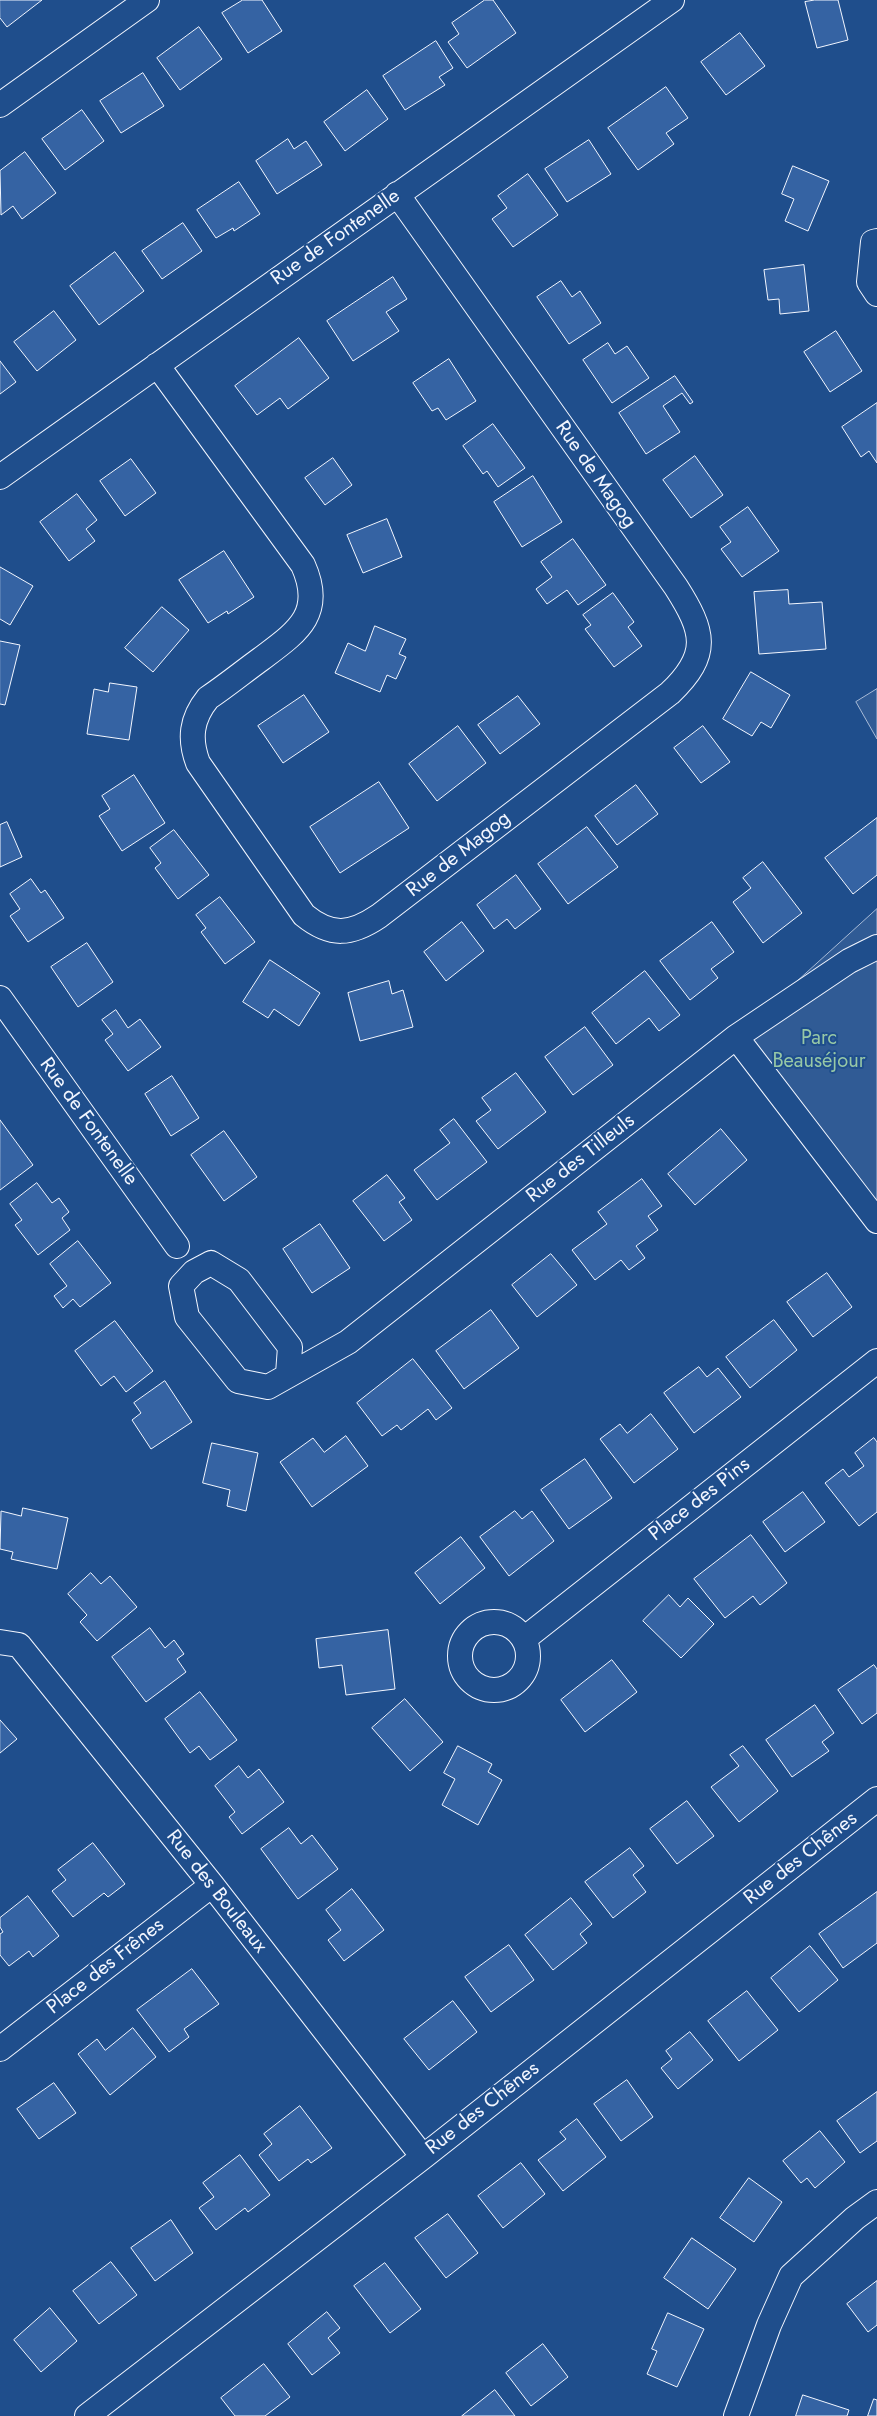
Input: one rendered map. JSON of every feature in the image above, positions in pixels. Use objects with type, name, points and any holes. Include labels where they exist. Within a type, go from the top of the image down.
[{"type":"street","points":[[0,105],[147,0]]},
{"type":"street","name":"Rue de Fontenelle","points":[[0,477],[672,0]]},
{"type":"street","name":"Rue de Magog","points":[[157,365],[303,565],[312,589],[310,605],[299,628],[208,698],[201,706],[192,728],[193,751],[198,763],[304,914],[326,930],[350,931],[366,925],[379,916],[670,693],[692,667],[700,639],[696,622],[676,587],[397,194]]},
{"type":"street","points":[[877,241],[873,242],[869,282],[877,294]]},
{"type":"street","name":"Rue des Tilleuls","points":[[288,1374],[290,1347],[239,1280],[211,1263],[194,1272],[181,1286],[187,1317],[238,1381],[268,1387],[288,1374],[348,1342],[736,1037],[849,961],[877,947]]},
{"type":"street","name":"Rue de Fontenelle","points":[[0,998],[177,1246]]},
{"type":"street","points":[[736,1037],[877,1221]]},
{"type":"street","name":"Place des Pins","points":[[524,1639],[877,1361]]},
{"type":"street","name":"Rue des Bouleaux","points":[[0,1642],[18,1645],[212,1885],[423,2157]]},
{"type":"street","name":"Rue des Chênes","points":[[87,2416],[423,2157],[877,1799]]},
{"type":"street","name":"Place des Frênes","points":[[0,2049],[212,1885]]},
{"type":"street","points":[[736,2416],[769,2325],[791,2276],[856,2218],[877,2202]]},
{"type":"shaded area","points":[[877,689],[877,739],[856,702]]},
{"type":"shaded area","name":"Parc Beauséjour","points":[[877,909],[877,1220],[736,1037]]},
{"type":"building","points":[[0,0],[42,0],[7,27],[0,18]]},
{"type":"building","points":[[243,0],[262,0],[282,31],[248,53],[222,13]]},
{"type":"building","points":[[485,0],[493,0],[516,33],[467,68],[448,42],[459,34],[452,23]]},
{"type":"building","points":[[838,0],[848,40],[817,48],[805,2]]},
{"type":"building","points":[[199,27],[222,59],[180,90],[157,58]]},
{"type":"building","points":[[740,33],[765,66],[726,95],[701,62]]},
{"type":"building","points":[[436,41],[453,68],[439,77],[445,85],[405,110],[383,76]]},
{"type":"building","points":[[143,73],[164,106],[121,133],[100,101]]},
{"type":"building","points":[[666,87],[688,118],[666,133],[674,144],[638,170],[608,128]]},
{"type":"building","points":[[367,90],[388,119],[345,151],[324,122]]},
{"type":"building","points":[[82,110],[104,141],[65,170],[42,139]]},
{"type":"building","points":[[288,139],[294,149],[306,141],[322,165],[277,194],[256,161]]},
{"type":"building","points":[[589,140],[611,174],[567,202],[545,169]]},
{"type":"building","points":[[25,152],[56,193],[22,219],[13,206],[1,215],[0,171]]},
{"type":"building","points":[[793,166],[829,181],[808,231],[785,221],[794,199],[782,194]]},
{"type":"building","points":[[528,174],[558,215],[513,247],[492,219],[507,208],[498,196]]},
{"type":"building","points":[[239,182],[260,214],[234,231],[233,228],[216,238],[197,210]]},
{"type":"building","points":[[183,223],[202,251],[162,279],[142,251]]},
{"type":"building","points":[[115,252],[144,291],[99,325],[70,286]]},
{"type":"building","points":[[804,265],[809,311],[780,314],[779,299],[768,300],[764,270]]},
{"type":"building","points":[[393,277],[407,299],[386,312],[399,331],[353,361],[327,321]]},
{"type":"building","points":[[561,281],[572,297],[580,291],[601,323],[569,344],[537,297]]},
{"type":"building","points":[[54,311],[76,340],[37,371],[14,342]]},
{"type":"building","points":[[836,331],[862,371],[830,392],[804,352]]},
{"type":"building","points":[[299,338],[329,378],[288,409],[280,398],[257,415],[235,386]]},
{"type":"building","points":[[608,343],[615,354],[627,346],[649,378],[612,403],[583,360]]},
{"type":"building","points":[[449,359],[476,401],[446,420],[438,408],[432,411],[413,383]]},
{"type":"building","points":[[0,361],[16,382],[0,394]]},
{"type":"building","points":[[675,376],[693,402],[690,404],[682,393],[663,406],[680,432],[646,454],[619,413]]},
{"type":"building","points":[[877,403],[877,463],[869,451],[861,457],[842,427]]},
{"type":"building","points":[[493,424],[525,468],[498,487],[487,471],[483,474],[463,446]]},
{"type":"building","points":[[695,456],[723,495],[691,518],[663,480]]},
{"type":"building","points":[[333,458],[352,485],[325,505],[305,478]]},
{"type":"building","points":[[131,459],[156,493],[125,516],[100,481]]},
{"type":"building","points":[[533,476],[562,522],[522,547],[494,502]]},
{"type":"building","points":[[77,494],[97,520],[86,529],[95,541],[69,561],[40,522]]},
{"type":"building","points":[[748,507],[779,551],[742,577],[721,549],[731,542],[720,527]]},
{"type":"building","points":[[387,519],[402,557],[363,573],[347,535]]},
{"type":"building","points":[[573,539],[606,585],[578,605],[567,590],[547,604],[536,589],[552,577],[541,562]]},
{"type":"building","points":[[224,551],[254,597],[228,614],[227,611],[208,623],[179,580]]},
{"type":"building","points":[[0,567],[33,586],[10,625],[0,619]]},
{"type":"building","points":[[788,590],[789,604],[822,602],[826,649],[759,654],[754,592]]},
{"type":"building","points":[[613,593],[634,622],[628,627],[642,646],[614,667],[585,629],[591,625],[583,615]]},
{"type":"building","points":[[162,607],[189,630],[153,672],[125,648]]},
{"type":"building","points":[[375,626],[406,639],[399,654],[406,657],[396,679],[387,675],[380,692],[335,673],[348,643],[365,651]]},
{"type":"building","points":[[0,641],[20,645],[5,705],[0,704]]},
{"type":"building","points":[[751,672],[790,695],[771,728],[761,722],[752,736],[723,719]]},
{"type":"building","points":[[110,683],[137,687],[129,740],[87,734],[94,689],[108,692]]},
{"type":"building","points":[[304,695],[329,732],[283,763],[258,726]]},
{"type":"building","points":[[518,696],[540,724],[500,754],[478,725]]},
{"type":"building","points":[[458,726],[486,763],[437,801],[409,764]]},
{"type":"building","points":[[703,726],[730,762],[701,783],[674,748]]},
{"type":"building","points":[[134,775],[165,823],[122,851],[99,816],[110,809],[102,796]]},
{"type":"building","points":[[379,782],[409,828],[340,873],[310,827]]},
{"type":"building","points":[[636,785],[658,814],[617,845],[595,816]]},
{"type":"building","points":[[877,818],[877,875],[853,894],[825,858]]},
{"type":"building","points":[[7,822],[22,857],[0,867],[0,825]]},
{"type":"building","points":[[587,827],[618,867],[568,904],[538,864]]},
{"type":"building","points":[[174,830],[209,875],[178,899],[155,868],[161,863],[150,848]]},
{"type":"building","points":[[763,862],[802,913],[763,943],[733,902],[751,888],[743,878]]},
{"type":"building","points":[[516,875],[541,909],[515,929],[507,919],[494,929],[477,905]]},
{"type":"building","points":[[31,879],[41,893],[45,890],[64,918],[28,942],[10,916],[20,909],[10,894]]},
{"type":"building","points":[[220,897],[255,942],[225,964],[201,932],[206,928],[196,915]]},
{"type":"building","points":[[462,922],[484,951],[446,981],[424,952]]},
{"type":"building","points":[[712,922],[734,952],[711,969],[718,978],[690,1000],[660,961]]},
{"type":"building","points":[[87,943],[113,982],[78,1007],[51,967]]},
{"type":"building","points":[[270,960],[320,993],[299,1026],[274,1009],[268,1018],[243,1002]]},
{"type":"building","points":[[645,971],[680,1015],[659,1031],[649,1018],[616,1044],[592,1013]]},
{"type":"building","points":[[389,981],[392,994],[403,990],[413,1027],[360,1041],[348,993]]},
{"type":"building","points":[[116,1010],[128,1028],[140,1019],[161,1047],[128,1071],[105,1040],[113,1034],[102,1020]]},
{"type":"building","points":[[585,1027],[613,1065],[573,1095],[545,1057]]},
{"type":"building","points":[[516,1073],[546,1112],[498,1149],[476,1121],[491,1110],[482,1098]]},
{"type":"building","points":[[172,1076],[199,1118],[171,1136],[145,1094]]},
{"type":"building","points":[[454,1119],[487,1162],[437,1200],[414,1170],[450,1143],[440,1130]]},
{"type":"building","points":[[0,1120],[33,1165],[0,1190]]},
{"type":"building","points":[[721,1129],[747,1160],[695,1205],[668,1174]]},
{"type":"building","points":[[224,1131],[257,1177],[224,1201],[191,1155]]},
{"type":"building","points":[[387,1175],[405,1198],[399,1202],[412,1220],[384,1241],[353,1201]]},
{"type":"building","points":[[642,1179],[662,1206],[648,1216],[658,1230],[636,1246],[645,1258],[629,1270],[621,1260],[595,1280],[572,1250],[607,1224],[598,1212]]},
{"type":"building","points":[[37,1183],[52,1203],[59,1198],[69,1212],[62,1218],[70,1230],[38,1255],[15,1225],[22,1220],[10,1204]]},
{"type":"building","points":[[320,1224],[350,1268],[312,1293],[283,1249]]},
{"type":"building","points":[[78,1241],[111,1283],[80,1307],[73,1299],[63,1308],[54,1296],[67,1286],[50,1264]]},
{"type":"building","points":[[551,1254],[577,1285],[537,1317],[512,1285]]},
{"type":"building","points":[[827,1273],[852,1307],[813,1337],[787,1302]]},
{"type":"building","points":[[491,1310],[519,1348],[464,1389],[436,1351]]},
{"type":"building","points":[[774,1320],[797,1350],[750,1388],[726,1357]]},
{"type":"building","points":[[115,1321],[153,1371],[126,1392],[114,1376],[101,1386],[75,1351]]},
{"type":"building","points":[[413,1359],[452,1408],[436,1420],[428,1409],[401,1430],[397,1425],[382,1436],[357,1403]]},
{"type":"building","points":[[699,1367],[707,1377],[718,1368],[741,1397],[694,1433],[664,1393]]},
{"type":"building","points":[[165,1381],[192,1422],[151,1449],[132,1420],[141,1413],[134,1403]]},
{"type":"building","points":[[651,1414],[678,1449],[634,1483],[600,1439],[620,1424],[627,1433]]},
{"type":"building","points":[[346,1436],[368,1466],[312,1507],[280,1462],[313,1438],[324,1452]]},
{"type":"building","points":[[874,1438],[877,1442],[877,1512],[859,1526],[825,1483],[843,1469],[849,1477],[864,1466],[855,1453]]},
{"type":"building","points":[[212,1443],[258,1453],[246,1511],[227,1506],[230,1490],[203,1483]]},
{"type":"building","points":[[585,1459],[612,1498],[569,1529],[541,1490]]},
{"type":"building","points":[[803,1492],[825,1522],[785,1552],[763,1522]]},
{"type":"building","points":[[23,1508],[68,1518],[57,1569],[11,1559],[13,1552],[0,1549],[1,1511],[21,1516]]},
{"type":"building","points":[[515,1511],[522,1519],[532,1511],[554,1541],[509,1576],[480,1537]]},
{"type":"building","points":[[751,1535],[787,1583],[760,1605],[753,1596],[725,1618],[694,1579]]},
{"type":"building","points":[[461,1537],[485,1568],[440,1604],[415,1573]]},
{"type":"building","points":[[91,1573],[101,1584],[110,1576],[137,1607],[97,1641],[80,1622],[87,1615],[68,1594]]},
{"type":"building","points":[[669,1595],[680,1607],[688,1598],[714,1624],[681,1658],[643,1621]]},
{"type":"building","points":[[150,1628],[165,1648],[174,1640],[184,1654],[177,1659],[186,1672],[146,1702],[112,1657]]},
{"type":"building","points":[[388,1630],[395,1689],[346,1695],[342,1665],[319,1668],[316,1639]]},
{"type":"building","points":[[612,1660],[637,1692],[585,1732],[561,1700]]},
{"type":"building","points":[[874,1665],[877,1669],[877,1713],[862,1724],[838,1690]]},
{"type":"building","points":[[200,1692],[237,1740],[210,1760],[199,1746],[190,1753],[165,1719]]},
{"type":"building","points":[[405,1699],[443,1742],[410,1771],[372,1728]]},
{"type":"building","points":[[815,1705],[834,1733],[822,1742],[829,1751],[792,1777],[766,1740]]},
{"type":"building","points":[[0,1720],[17,1739],[0,1753]]},
{"type":"building","points":[[458,1746],[492,1764],[488,1772],[502,1780],[478,1825],[442,1805],[455,1779],[444,1773]]},
{"type":"building","points":[[743,1746],[778,1791],[739,1822],[711,1787],[739,1766],[730,1755]]},
{"type":"building","points":[[239,1766],[248,1778],[259,1769],[284,1802],[242,1834],[229,1817],[235,1812],[215,1786]]},
{"type":"building","points":[[687,1801],[714,1836],[677,1864],[650,1829]]},
{"type":"building","points":[[289,1828],[301,1844],[312,1835],[338,1869],[298,1899],[261,1849]]},
{"type":"building","points":[[93,1843],[125,1884],[108,1897],[104,1893],[73,1917],[52,1891],[66,1880],[58,1870]]},
{"type":"building","points":[[630,1848],[644,1866],[633,1875],[646,1892],[613,1918],[585,1882]]},
{"type":"building","points":[[352,1889],[384,1930],[344,1961],[328,1940],[341,1930],[326,1910]]},
{"type":"building","points":[[877,1892],[877,1943],[843,1968],[819,1934]]},
{"type":"building","points":[[28,1896],[59,1936],[33,1957],[29,1951],[9,1966],[0,1955],[0,1934],[3,1932],[0,1927],[0,1918]]},
{"type":"building","points":[[571,1898],[592,1924],[580,1934],[587,1943],[553,1970],[525,1935]]},
{"type":"building","points":[[509,1945],[534,1980],[491,2012],[465,1977]]},
{"type":"building","points":[[810,1946],[838,1980],[799,2012],[771,1978]]},
{"type":"building","points":[[192,1969],[219,2004],[184,2029],[189,2037],[169,2052],[137,2010]]},
{"type":"building","points":[[747,1991],[778,2030],[739,2061],[708,2021]]},
{"type":"building","points":[[453,2001],[477,2032],[429,2070],[404,2039]]},
{"type":"building","points":[[133,2028],[156,2057],[110,2095],[78,2054],[97,2039],[105,2050]]},
{"type":"building","points":[[690,2032],[713,2060],[678,2089],[661,2068],[672,2059],[666,2051]]},
{"type":"building","points":[[627,2080],[653,2117],[621,2141],[594,2104]]},
{"type":"building","points":[[54,2083],[76,2113],[39,2139],[17,2109]]},
{"type":"building","points":[[877,2092],[877,2141],[860,2153],[837,2121]]},
{"type":"building","points":[[300,2106],[332,2148],[311,2163],[308,2159],[279,2181],[259,2155],[272,2144],[264,2134]]},
{"type":"building","points":[[577,2119],[606,2157],[563,2191],[538,2160],[566,2139],[560,2132]]},
{"type":"building","points":[[820,2131],[845,2162],[815,2188],[807,2178],[801,2183],[783,2161]]},
{"type":"building","points":[[240,2155],[270,2195],[248,2212],[245,2208],[216,2230],[199,2208],[214,2197],[203,2183]]},
{"type":"building","points":[[521,2163],[545,2194],[503,2228],[478,2196]]},
{"type":"building","points":[[749,2178],[782,2202],[754,2242],[720,2218]]},
{"type":"building","points":[[448,2214],[478,2253],[446,2278],[415,2238]]},
{"type":"building","points":[[171,2220],[193,2253],[155,2281],[131,2248]]},
{"type":"building","points":[[692,2238],[736,2269],[708,2309],[664,2278]]},
{"type":"building","points":[[111,2262],[137,2295],[99,2324],[73,2291]]},
{"type":"building","points":[[385,2263],[421,2309],[390,2333],[354,2286]]},
{"type":"building","points":[[877,2281],[877,2325],[868,2332],[847,2304]]},
{"type":"building","points":[[50,2308],[77,2341],[41,2372],[14,2340]]},
{"type":"building","points":[[327,2312],[340,2328],[328,2338],[340,2353],[312,2375],[288,2344]]},
{"type":"building","points":[[668,2313],[704,2329],[677,2387],[647,2374],[657,2351],[652,2349]]},
{"type":"building","points":[[543,2344],[568,2377],[531,2406],[506,2373]]},
{"type":"building","points":[[264,2364],[290,2397],[265,2416],[235,2416],[221,2398]]},
{"type":"building","points":[[495,2390],[515,2416],[462,2416]]},
{"type":"building","points":[[803,2395],[849,2410],[847,2416],[796,2416]]},
{"type":"building","points":[[874,2399],[877,2400],[877,2416],[868,2416]]}]
